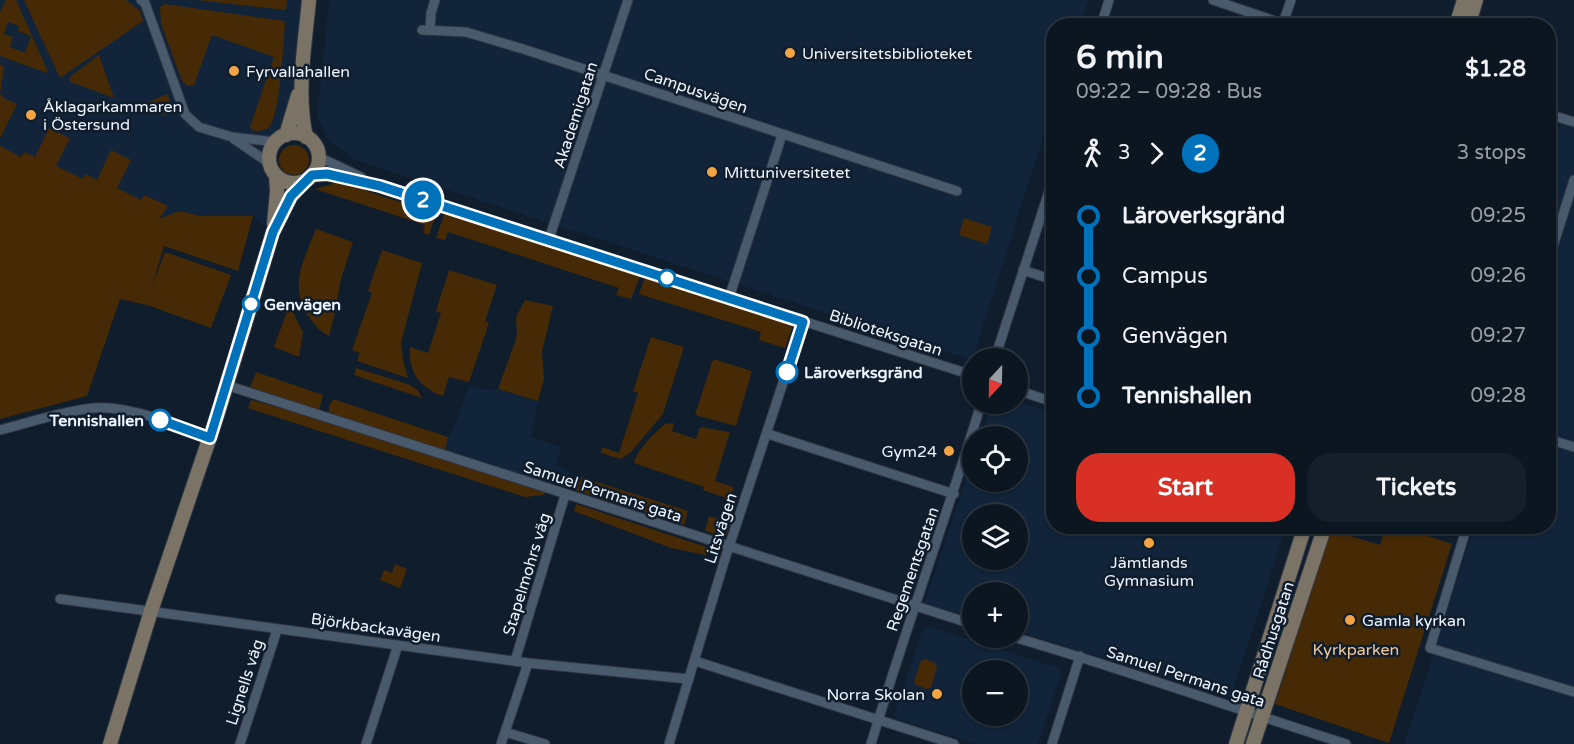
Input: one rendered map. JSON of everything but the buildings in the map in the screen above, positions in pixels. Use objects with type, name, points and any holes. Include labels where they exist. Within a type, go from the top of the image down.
[{"type":"street","points":[[110,744],[151,611],[210,438],[273,232],[291,196],[308,178],[320,158],[318,150],[306,137],[296,134],[262,142],[232,137],[199,127],[185,114],[151,18],[145,3],[141,0]]},
{"type":"street","points":[[306,137],[303,123],[303,72],[309,0]]},
{"type":"street","name":"Campusvägen","points":[[435,0],[426,30],[466,32],[957,191]]},
{"type":"street","name":"Akademigatan","points":[[549,239],[628,0]]},
{"type":"street","points":[[1103,18],[1109,0]]},
{"type":"street","points":[[1213,0],[1265,18]]},
{"type":"street","points":[[1287,18],[1291,0]]},
{"type":"street","points":[[1458,18],[1464,0]]},
{"type":"street","points":[[1470,18],[1476,0]]},
{"type":"street","points":[[273,232],[277,191],[269,152],[281,138],[303,72]]},
{"type":"street","points":[[1556,116],[1574,122]]},
{"type":"street","points":[[729,298],[782,135]]},
{"type":"street","points":[[232,137],[286,181],[294,183],[308,178]]},
{"type":"street","name":"Biblioteksgatan","points":[[320,158],[380,186]]},
{"type":"street","name":"Biblioteksgatan","points":[[308,178],[327,174],[380,186],[962,372]]},
{"type":"street","points":[[1556,237],[1574,180]]},
{"type":"street","points":[[998,348],[1046,200]]},
{"type":"street","points":[[1023,270],[1046,278]]},
{"type":"street","name":"Litsvägen","points":[[669,744],[729,547],[803,322]]},
{"type":"street","name":"Samuel Permans gata","points":[[226,385],[962,621]]},
{"type":"street","points":[[1028,394],[1046,400]]},
{"type":"street","points":[[0,430],[81,410],[115,408],[129,410],[210,438]]},
{"type":"street","name":"Regementsgatan","points":[[871,744],[914,607],[954,494],[978,414]]},
{"type":"street","points":[[768,434],[954,494]]},
{"type":"street","points":[[1556,441],[1574,447]]},
{"type":"street","name":"Stapelmohrs väg","points":[[515,661],[565,495]]},
{"type":"street","name":"Rådhusgatan","points":[[1236,744],[1302,534]]},
{"type":"street","name":"Rådhusgatan","points":[[1253,744],[1322,534]]},
{"type":"street","points":[[1465,534],[1430,648],[1574,692]]},
{"type":"street","name":"Björkbackavägen","points":[[60,599],[528,663],[689,679]]},
{"type":"street","name":"Lignells väg","points":[[240,744],[277,630]]},
{"type":"street","name":"Samuel Permans gata","points":[[1028,641],[1080,656],[1346,744]]},
{"type":"street","points":[[366,744],[398,645]]},
{"type":"street","points":[[1052,744],[1080,656]]},
{"type":"street","points":[[695,661],[954,744]]},
{"type":"street","points":[[501,744],[528,663]]},
{"type":"street","points":[[505,732],[545,744]]},
{"type":"shaded area","points":[[0,0],[309,0],[303,72],[286,135],[276,142],[269,152],[269,163],[276,176],[273,232],[253,216],[201,216],[179,211],[158,220],[0,167]]},
{"type":"shaded area","name":"Mittuniversitetet","points":[[329,0],[1089,0],[1083,18],[1046,18],[1046,129],[976,348],[962,348],[962,357],[355,160],[329,141],[317,117]]},
{"type":"shaded area","points":[[1563,115],[1574,118],[1574,744],[1404,744],[1472,534],[1556,534],[1556,136]]},
{"type":"shaded area","points":[[469,385],[488,390],[498,389],[538,401],[531,437],[561,447],[556,466],[571,471],[565,489],[445,451],[448,437],[454,427]]},
{"type":"shaded area","name":"Jämtlands Gymnasium","points":[[1028,405],[1046,411],[1046,534],[1284,534],[1231,698],[1028,634],[1028,582],[962,582],[962,614],[924,603],[962,491],[1028,492],[1028,426],[984,426],[989,414],[1028,414]]},
{"type":"shaded area","name":"Norra Skolan","points":[[928,626],[962,637],[962,648],[997,648],[1059,668],[1061,673],[1038,744],[977,744],[897,719],[894,715],[923,628]]},
{"type":"green space","points":[[6,0],[16,0],[47,73],[0,56],[0,12]],"holes":[[[8,22],[19,26],[18,31],[31,36],[25,53],[10,47],[13,37],[4,34]]]},
{"type":"green space","points":[[24,0],[126,0],[140,11],[143,21],[60,78]]},
{"type":"green space","points":[[197,0],[287,0],[286,10]]},
{"type":"green space","points":[[164,4],[285,21],[279,94],[269,127],[258,131],[251,130],[250,127],[274,57],[212,35],[194,85],[188,86],[182,81],[161,24],[160,7]]},
{"type":"green space","points":[[99,55],[114,98],[71,82],[69,79]]},
{"type":"green space","points":[[0,64],[4,67],[0,94]]},
{"type":"green space","points":[[0,94],[17,104],[0,138]]},
{"type":"green space","points":[[167,94],[170,100],[167,114],[163,115],[148,106],[148,102]]},
{"type":"green space","points":[[49,128],[70,138],[56,166],[83,179],[85,174],[97,180],[111,150],[131,160],[117,188],[141,200],[144,195],[168,206],[159,219],[179,211],[201,216],[253,216],[238,271],[164,246],[152,287],[165,252],[231,275],[211,328],[147,305],[120,299],[87,396],[0,419],[0,146],[21,157],[24,152],[35,157]]},
{"type":"green space","points":[[294,145],[305,149],[309,160],[305,171],[294,175],[283,171],[279,160],[283,149]]},
{"type":"green space","points":[[335,183],[355,187],[436,214],[429,235],[423,233],[425,225],[315,189]]},
{"type":"green space","points":[[446,209],[641,274],[631,299],[616,295],[619,288],[448,232],[445,240],[436,238]]},
{"type":"green space","points":[[964,218],[992,227],[987,244],[959,235]]},
{"type":"green space","points":[[316,229],[353,242],[341,279],[329,336],[320,330],[309,317],[300,294],[300,273]]},
{"type":"green space","points":[[382,250],[422,263],[401,343],[408,378],[357,361],[360,353],[352,350],[372,293],[368,291]]},
{"type":"green space","points":[[449,270],[497,285],[485,321],[489,323],[469,382],[449,377],[443,396],[422,384],[417,378],[411,364],[410,347],[428,353],[441,313],[436,311]]},
{"type":"green space","points":[[645,277],[794,323],[785,348],[759,340],[761,332],[639,294]]},
{"type":"green space","points":[[525,300],[553,306],[542,352],[544,379],[538,401],[498,389],[515,342],[516,317]]},
{"type":"green space","points":[[289,306],[303,332],[299,357],[274,347]]},
{"type":"green space","points":[[651,337],[684,347],[663,414],[631,452],[621,459],[601,453],[602,447],[619,453],[638,393],[633,391]]},
{"type":"green space","points":[[713,359],[752,371],[736,426],[695,415]]},
{"type":"green space","points":[[356,368],[408,384],[418,390],[422,398],[354,375]]},
{"type":"green space","points":[[256,372],[323,395],[319,410],[250,387]]},
{"type":"green space","points":[[333,399],[448,437],[445,451],[329,415],[329,406]]},
{"type":"green space","points":[[251,400],[299,413],[545,492],[544,495],[525,497],[248,408]]},
{"type":"green space","points":[[674,423],[672,431],[696,439],[700,427],[730,432],[715,481],[733,487],[732,500],[703,490],[704,487],[634,463],[639,452],[651,437],[665,424]]},
{"type":"green space","points":[[581,477],[688,511],[684,525],[574,490]]},
{"type":"green space","points":[[576,504],[709,548],[706,555],[671,548],[574,511]]},
{"type":"green space","points":[[709,516],[730,523],[726,537],[705,531]]},
{"type":"green space","name":"Kyrkparken","points":[[1330,534],[1344,534],[1380,545],[1384,534],[1422,534],[1452,544],[1389,743],[1275,704]]},
{"type":"green space","points":[[395,564],[407,569],[400,588],[380,580],[384,570],[392,573]]},
{"type":"green space","points":[[925,659],[935,663],[937,668],[931,687],[927,689],[916,685],[914,681],[921,661]]},
{"type":"bus line","name":"2","points":[[160,420],[210,438],[273,232],[291,196],[312,175],[327,174],[380,186],[803,322],[787,372]]},
{"type":"place","name":"Universitetsbiblioteket","points":[[790,53]]},
{"type":"place","name":"Fyrvallahallen","points":[[234,71]]},
{"type":"place","name":"Åklagarkammaren i Östersund","points":[[31,115]]},
{"type":"place","name":"Mittuniversitetet","points":[[712,172]]},
{"type":"place","name":"Genvägen","points":[[251,304]]},
{"type":"place","name":"Läroverksgränd","points":[[787,372]]},
{"type":"place","name":"Tennishallen","points":[[160,420]]},
{"type":"place","name":"Gym24","points":[[949,451]]},
{"type":"place","name":"Jämtlands Gymnasium","points":[[1149,543]]},
{"type":"place","name":"Gamla kyrkan","points":[[1350,620]]},
{"type":"place","name":"Norra Skolan","points":[[937,694]]}]
